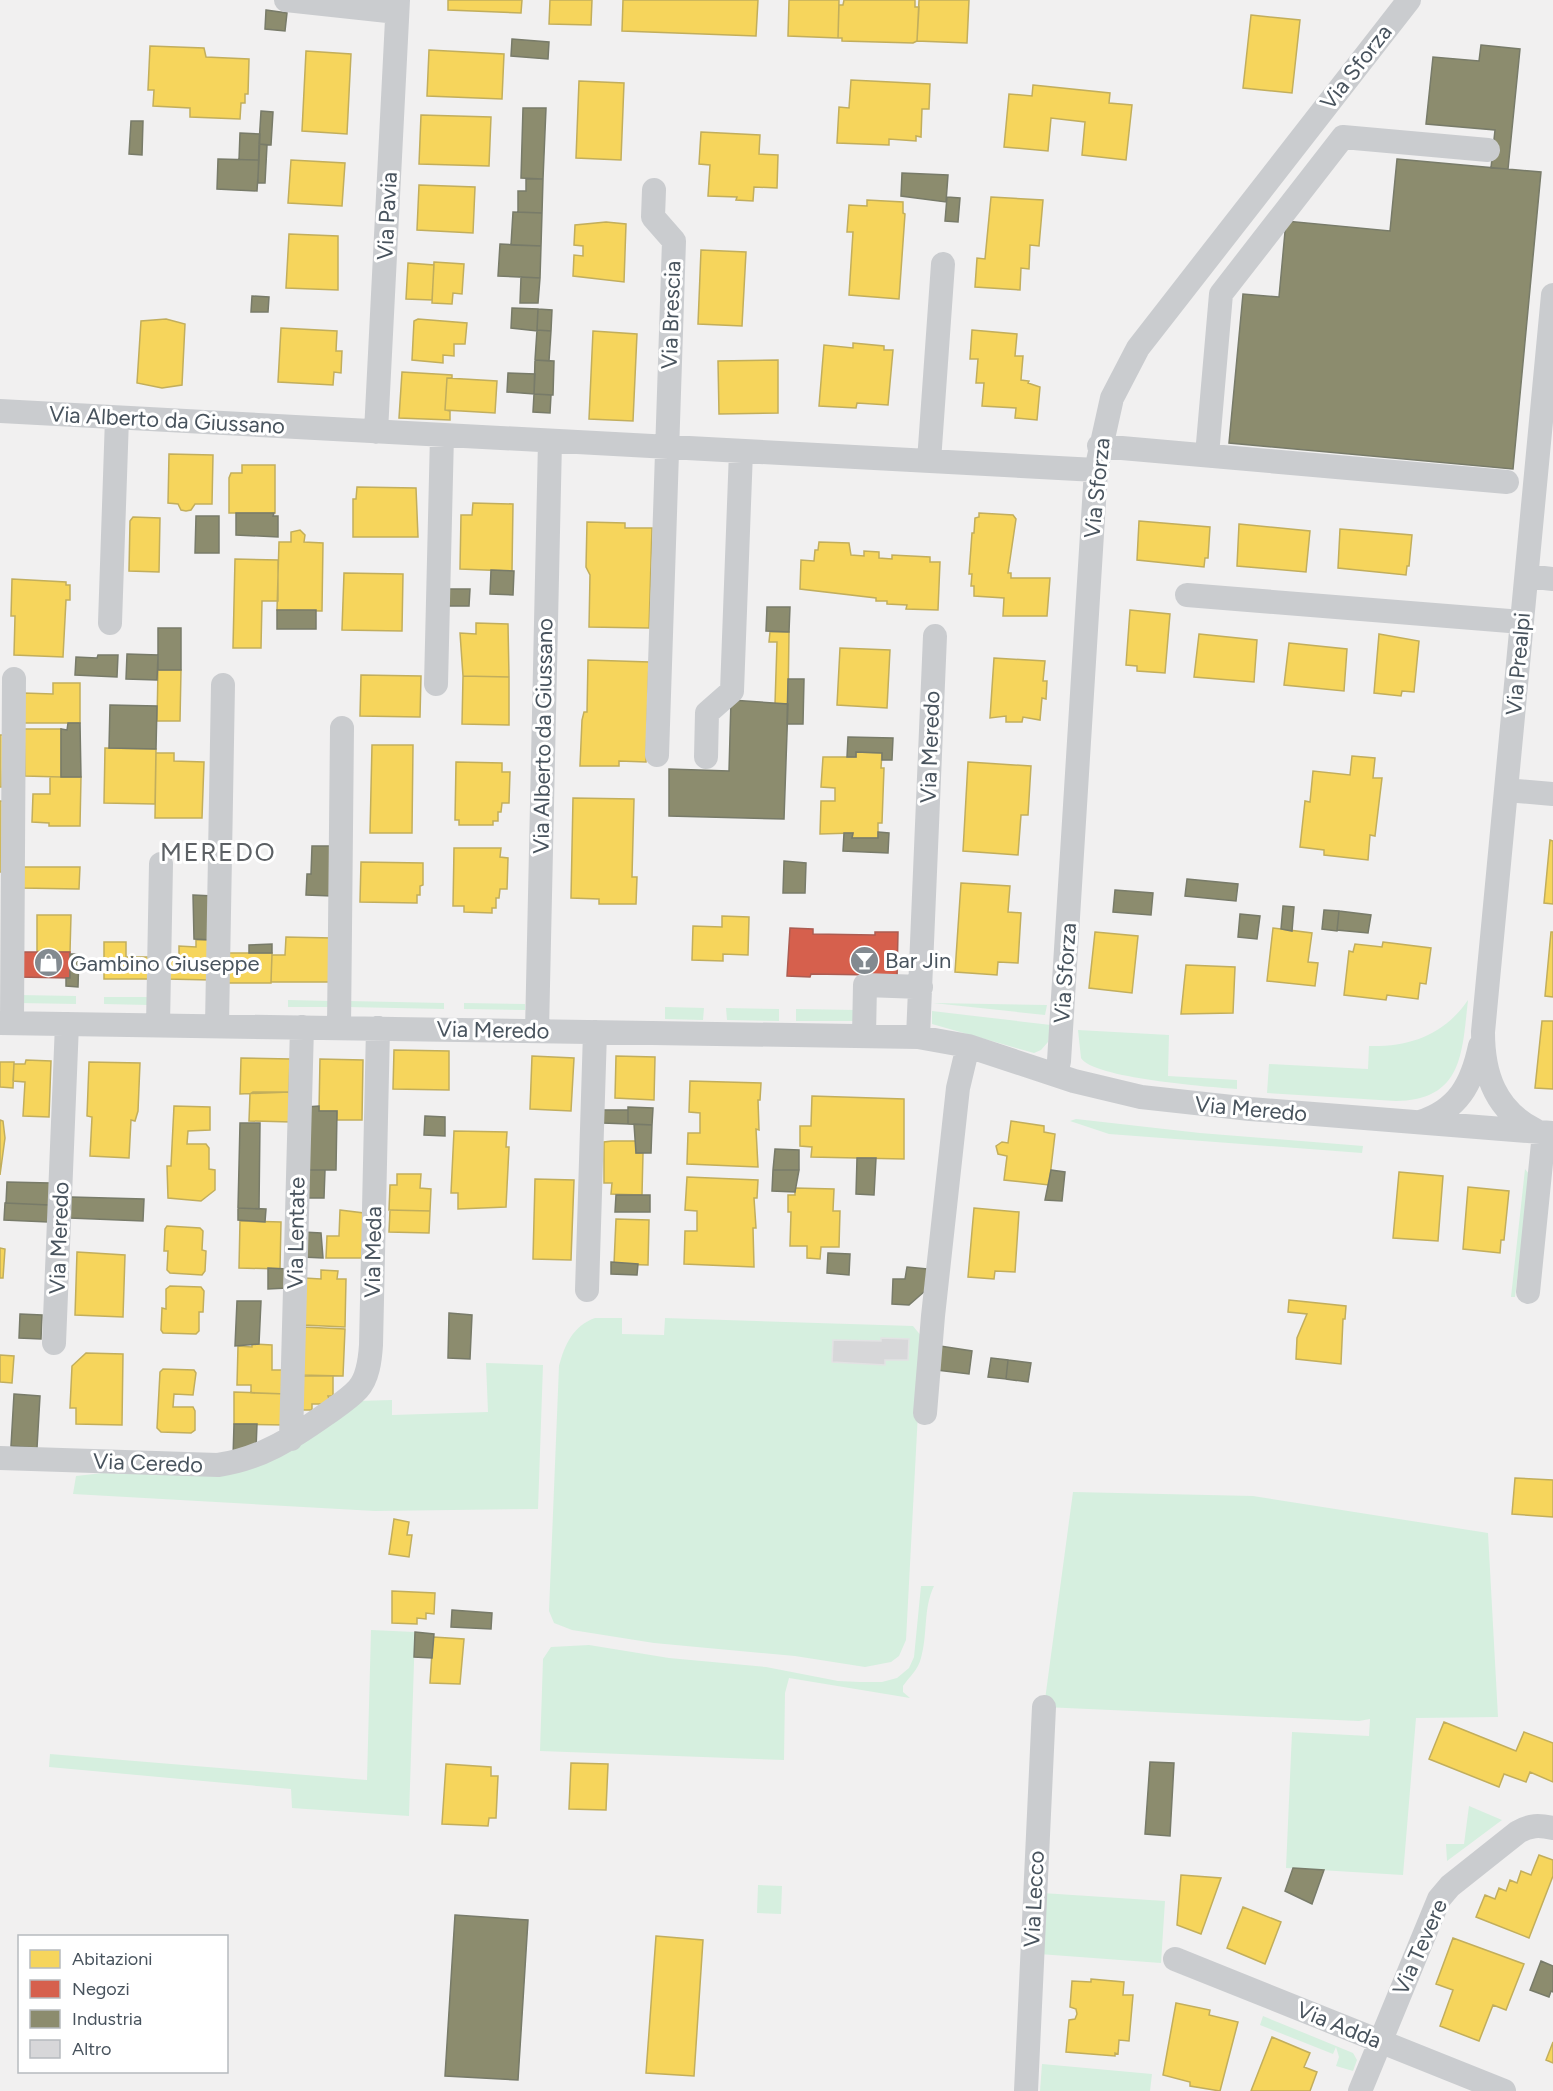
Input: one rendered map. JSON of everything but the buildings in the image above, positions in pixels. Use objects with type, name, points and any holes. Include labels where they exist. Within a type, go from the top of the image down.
[{"type":"street","points":[[286,0],[398,6]]},
{"type":"street","name":"Via Sforza","points":[[1056,1075],[1059,1061],[1096,470],[1099,446],[1112,398],[1138,348],[1409,0]]},
{"type":"street","name":"Via Pavia","points":[[376,432],[398,6]]},
{"type":"street","points":[[1207,455],[1221,294],[1343,137],[1488,150]]},
{"type":"street","name":"Via Brescia","points":[[654,190],[653,218],[674,241],[657,755]]},
{"type":"street","points":[[928,461],[943,264]]},
{"type":"street","name":"Via Prealpi","points":[[1546,1133],[1509,1113],[1497,1097],[1488,1080],[1483,1054],[1483,1032],[1522,622],[1549,377],[1553,295]]},
{"type":"street","name":"Via Alberto da Giussano","points":[[0,411],[1096,470]]},
{"type":"street","points":[[110,623],[117,418]]},
{"type":"street","points":[[436,684],[442,435]]},
{"type":"street","name":"Via Alberto da Giussano","points":[[537,1031],[550,441]]},
{"type":"street","points":[[1099,446],[1507,482]]},
{"type":"street","points":[[705,757],[707,713],[732,692],[741,451]]},
{"type":"street","points":[[1527,576],[1553,579]]},
{"type":"street","points":[[1187,596],[1522,622]]},
{"type":"street","name":"Via Meredo","points":[[918,1037],[935,636]]},
{"type":"street","name":"Via Meredo","points":[[14,679],[6,1023],[918,1037],[968,1046],[1096,1087],[1151,1099],[1546,1133]]},
{"type":"street","points":[[218,1026],[223,685]]},
{"type":"street","points":[[339,1028],[342,728]]},
{"type":"street","points":[[1506,790],[1553,794]]},
{"type":"street","points":[[158,1025],[161,864]]},
{"type":"street","points":[[864,1035],[865,985],[921,987]]},
{"type":"street","name":"Via Meredo","points":[[54,1343],[67,1024]]},
{"type":"street","name":"Via Lentate","points":[[291,1439],[302,1027]]},
{"type":"street","name":"Via Meda","points":[[291,1439],[358,1389],[370,1362],[378,1028]]},
{"type":"street","points":[[587,1290],[595,1032]]},
{"type":"street","name":"Via Prealpi","points":[[1416,1123],[1443,1113],[1462,1093],[1470,1079],[1483,1032]]},
{"type":"street","points":[[926,1413],[933,1316],[958,1088],[968,1046]]},
{"type":"street","points":[[1528,1292],[1546,1133]]},
{"type":"street","name":"Via Ceredo","points":[[0,1458],[218,1465],[258,1456],[291,1439]]},
{"type":"street","name":"Via Lecco","points":[[1026,2091],[1044,1707]]},
{"type":"street","name":"Via Tevere","points":[[1360,2091],[1439,1899],[1450,1886],[1518,1832],[1539,1825],[1553,1828]]},
{"type":"street","name":"Via Adda","points":[[1175,1959],[1504,2091]]},
{"type":"green space","points":[[19,995],[76,996],[76,1004],[19,1003]]},
{"type":"green space","points":[[104,997],[149,997],[148,1005],[104,1004]]},
{"type":"green space","points":[[288,1000],[331,1001],[331,1007],[288,1007]]},
{"type":"green space","points":[[1468,1000],[1464,1038],[1455,1070],[1447,1083],[1435,1092],[1418,1099],[1396,1101],[1267,1093],[1269,1064],[1368,1069],[1369,1046],[1398,1044],[1425,1037],[1448,1022]]},
{"type":"green space","points":[[348,1001],[444,1003],[444,1009],[348,1007]]},
{"type":"green space","points":[[464,1003],[525,1004],[525,1010],[464,1009]]},
{"type":"green space","points":[[933,1003],[1047,1005],[1045,1015]]},
{"type":"green space","points":[[665,1007],[704,1008],[703,1020],[665,1019]]},
{"type":"green space","points":[[726,1008],[779,1009],[779,1021],[727,1020]]},
{"type":"green space","points":[[796,1009],[857,1010],[856,1021],[796,1021]]},
{"type":"green space","points":[[932,1011],[1051,1025],[1048,1042],[1041,1050],[1034,1053],[932,1024]]},
{"type":"green space","points":[[1078,1030],[1169,1035],[1168,1076],[1237,1080],[1237,1089],[1153,1080],[1106,1071],[1090,1065],[1081,1058]]},
{"type":"green space","points":[[1076,1119],[1200,1133],[1363,1146],[1362,1153],[1109,1134],[1070,1121]]},
{"type":"green space","points":[[1525,1169],[1530,1175],[1515,1297],[1511,1297]]},
{"type":"green space","points":[[595,1318],[622,1318],[622,1334],[664,1335],[665,1318],[913,1326],[922,1337],[906,1640],[899,1656],[891,1662],[865,1667],[795,1656],[654,1643],[572,1630],[554,1623],[549,1611],[559,1366],[571,1337],[587,1321]]},
{"type":"green space","points":[[486,1363],[543,1365],[538,1509],[375,1511],[73,1494],[76,1476],[103,1473],[189,1475],[356,1401],[392,1400],[392,1415],[488,1412]]},
{"type":"green space","points":[[1073,1492],[1253,1496],[1488,1533],[1498,1717],[1416,1718],[1403,1875],[1286,1868],[1292,1732],[1369,1736],[1370,1719],[1359,1721],[1044,1707]]},
{"type":"green space","points":[[921,1586],[934,1586],[928,1603],[920,1662],[903,1686],[903,1692],[910,1698],[789,1678],[785,1693],[784,1760],[540,1751],[543,1659],[551,1647],[589,1645],[669,1658],[766,1667],[838,1681],[882,1682],[897,1678],[909,1668],[914,1657]]},
{"type":"green space","points":[[371,1630],[415,1632],[409,1816],[292,1808],[291,1789],[49,1767],[50,1754],[367,1780]]},
{"type":"green space","points":[[1469,1806],[1502,1820],[1447,1861],[1446,1844],[1464,1844]]},
{"type":"green space","points":[[758,1885],[782,1886],[781,1914],[757,1913]]},
{"type":"green space","points":[[1042,1893],[1165,1901],[1161,1963],[1039,1954]]},
{"type":"green space","points":[[1263,2016],[1353,2053],[1357,2060],[1353,2071],[1336,2066],[1339,2057],[1336,2047],[1333,2054],[1260,2025]]},
{"type":"green space","points":[[1042,2064],[1152,2074],[1150,2091],[1040,2091]]},
{"type":"place","name":"Bar Jin","points":[[864,960]]},
{"type":"place","name":"Gambino Giuseppe","points":[[49,963]]},
{"type":"district","name":"MEREDO","points":[[218,852]]}]
